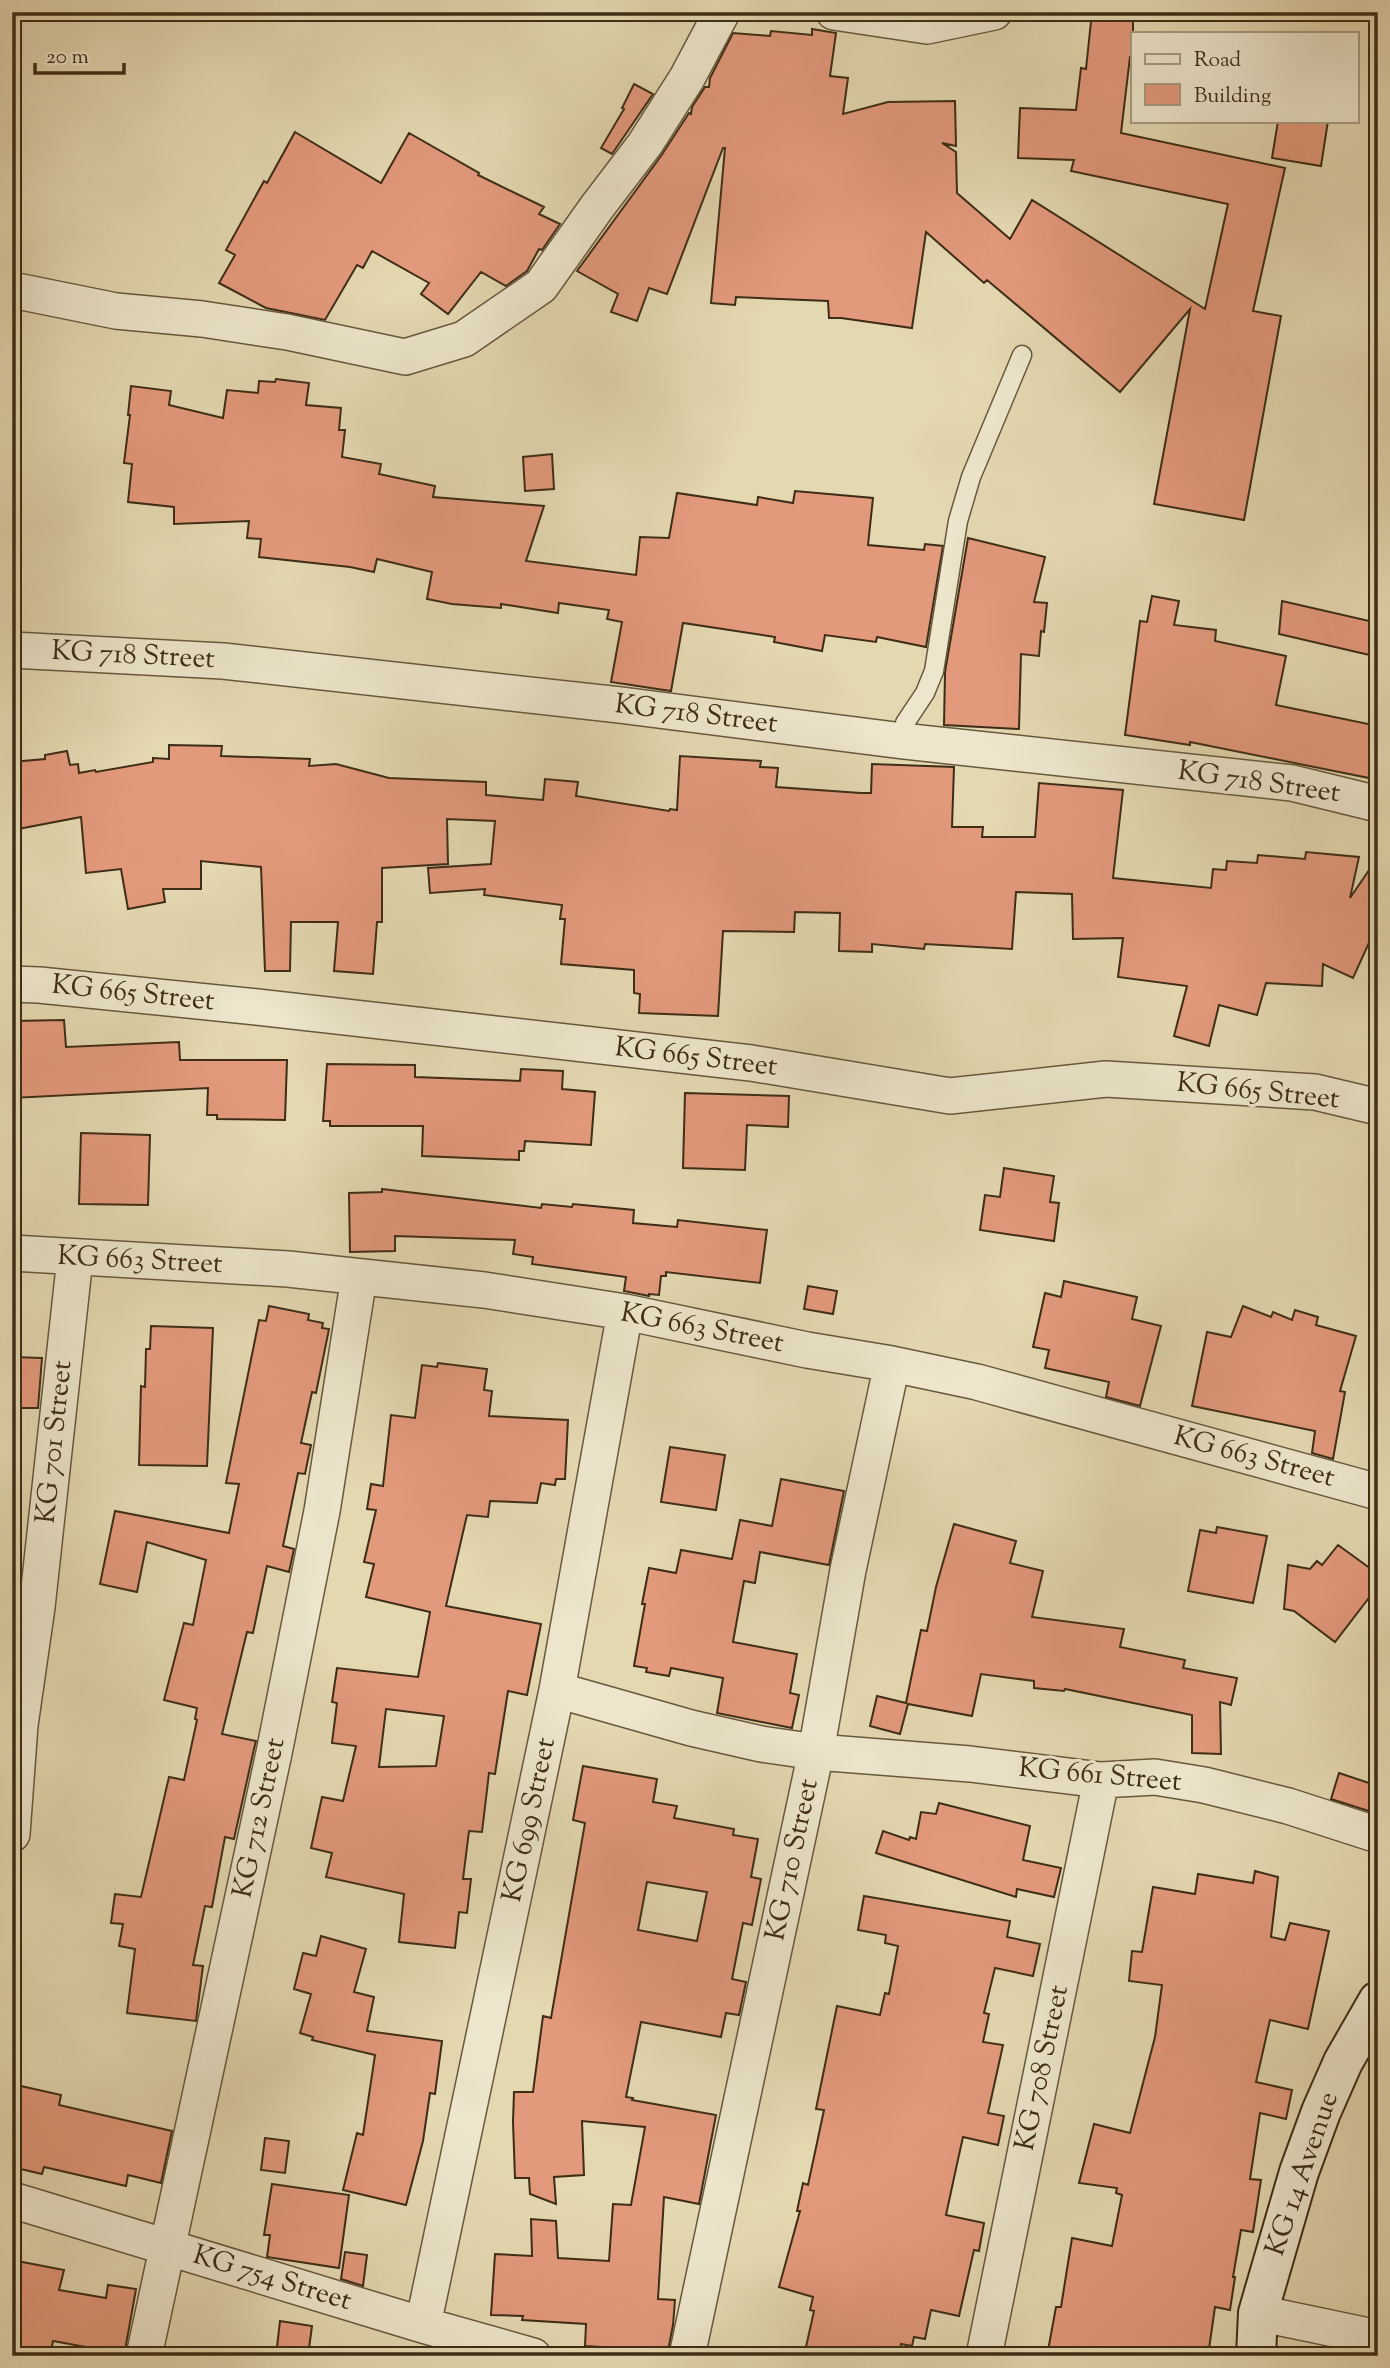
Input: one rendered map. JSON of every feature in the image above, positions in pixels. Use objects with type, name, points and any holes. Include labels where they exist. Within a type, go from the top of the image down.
[{"type":"main road","name":"KG 14 Avenue","points":[[1256,2356],[1258,2313],[1300,2172],[1321,2112],[1343,2062],[1378,2001]]},
{"type":"street","points":[[12,290],[116,311],[202,319],[287,332],[405,357],[464,339],[541,286],[645,144],[687,78],[722,12]]},
{"type":"street","points":[[834,12],[927,26],[994,12]]},
{"type":"street","name":"KG 718 Street","points":[[12,650],[223,661],[620,705],[903,741],[1292,783],[1378,804]]},
{"type":"street","name":"KG 665 Street","points":[[12,984],[257,1007],[751,1063],[950,1096],[1106,1079],[1315,1092],[1378,1107]]},
{"type":"street","name":"KG 663 Street","points":[[12,1253],[288,1269],[484,1290],[625,1312],[977,1382],[1378,1492]]},
{"type":"street","name":"KG 701 Street","points":[[12,1833],[20,1725],[37,1607],[75,1258]]},
{"type":"street","name":"KG 712 Street","points":[[144,2356],[274,1753],[322,1511],[359,1276]]},
{"type":"street","name":"KG 699 Street","points":[[423,2325],[557,1690],[625,1312]]},
{"type":"street","name":"KG 710 Street","points":[[687,2356],[817,1752],[848,1570],[892,1364]]},
{"type":"street","name":"KG 661 Street","points":[[557,1690],[691,1728],[761,1744],[817,1752],[970,1764],[1101,1780],[1155,1777],[1204,1785],[1288,1806],[1378,1835]]},
{"type":"street","name":"KG 708 Street","points":[[984,2356],[1101,1780]]},
{"type":"street","name":"KG 754 Street","points":[[12,2200],[533,2356]]},
{"type":"street","points":[[1258,2313],[1378,2338]]},
{"type":"lane","points":[[903,741],[905,723],[925,693],[934,671],[958,521],[971,477],[1022,355]]},
{"type":"building","points":[[1092,12],[1133,12],[1131,57],[1121,133],[1285,168],[1253,311],[1281,316],[1244,520],[1154,504],[1190,309],[1120,392],[987,280],[984,283],[926,232],[912,328],[829,318],[828,301],[736,297],[735,305],[711,303],[725,148],[667,294],[649,288],[637,321],[611,312],[618,294],[577,271],[689,113],[691,114],[692,107],[705,87],[709,87],[710,78],[733,33],[770,36],[771,31],[812,35],[812,29],[836,33],[830,76],[848,78],[843,114],[888,102],[955,101],[956,146],[942,143],[956,152],[957,193],[1010,239],[1032,200],[1205,309],[1228,204],[1071,171],[1074,160],[1018,158],[1020,108],[1076,110],[1081,68],[1086,69]]},
{"type":"building","points":[[634,84],[653,94],[612,154],[601,148],[624,109],[622,108]]},
{"type":"building","points":[[1278,122],[1328,122],[1321,166],[1272,158]]},
{"type":"building","points":[[295,132],[381,183],[409,133],[479,173],[478,175],[544,207],[539,214],[560,224],[542,250],[539,249],[527,271],[506,286],[481,272],[448,314],[421,294],[429,283],[372,251],[363,268],[357,265],[325,320],[266,308],[219,283],[235,255],[226,250]]},
{"type":"building","points":[[276,379],[309,383],[306,405],[341,408],[339,430],[345,430],[342,457],[381,464],[379,474],[435,486],[433,497],[544,506],[526,561],[636,575],[640,537],[669,538],[677,493],[757,505],[758,497],[793,503],[795,491],[873,498],[868,545],[924,550],[925,544],[943,546],[926,647],[877,637],[876,642],[825,635],[822,651],[774,642],[775,637],[683,623],[671,691],[611,682],[622,622],[607,619],[609,610],[559,603],[558,613],[501,604],[501,608],[427,599],[432,572],[377,559],[374,572],[259,557],[261,539],[247,538],[249,521],[174,524],[174,507],[128,502],[132,464],[124,463],[131,386],[171,391],[169,405],[223,418],[227,390],[258,393],[259,381],[275,382]]},
{"type":"building","points":[[552,454],[554,489],[525,491],[523,457]]},
{"type":"building","points":[[968,538],[1045,557],[1034,602],[1047,603],[1044,632],[1041,631],[1039,656],[1021,654],[1019,729],[944,725],[945,672]]},
{"type":"building","points":[[1152,596],[1179,601],[1174,625],[1216,630],[1215,641],[1286,656],[1276,705],[1378,726],[1378,762],[1374,779],[1190,742],[1190,745],[1125,735],[1140,621],[1147,622]]},
{"type":"building","points":[[1282,601],[1378,623],[1378,657],[1279,634]]},
{"type":"building","points":[[169,745],[222,746],[221,756],[310,759],[309,766],[336,764],[389,778],[486,782],[486,795],[543,800],[545,779],[578,782],[576,796],[669,811],[677,810],[680,756],[761,761],[760,767],[778,768],[776,787],[861,793],[871,793],[872,764],[954,767],[952,827],[983,827],[982,837],[1035,837],[1039,783],[1123,790],[1113,878],[1211,888],[1213,869],[1226,870],[1227,861],[1257,863],[1258,855],[1305,859],[1306,852],[1359,857],[1350,898],[1378,857],[1378,923],[1353,978],[1323,964],[1322,986],[1266,983],[1257,1015],[1219,1005],[1209,1046],[1174,1036],[1187,986],[1118,977],[1123,938],[1073,939],[1072,894],[1016,892],[1012,949],[925,944],[924,949],[872,944],[872,952],[839,951],[840,913],[795,912],[794,932],[723,931],[718,1016],[639,1013],[640,994],[634,993],[634,970],[561,964],[565,919],[560,919],[562,905],[484,895],[485,889],[430,893],[428,868],[491,864],[495,821],[447,819],[448,864],[382,868],[382,922],[377,922],[373,974],[334,971],[338,922],[291,922],[290,971],[265,971],[261,867],[201,861],[201,889],[163,889],[165,902],[128,909],[121,869],[86,873],[81,817],[18,829],[15,793],[12,793],[12,762],[45,759],[45,755],[67,751],[70,765],[78,764],[79,773],[96,772],[153,762],[153,758],[169,759]]},
{"type":"building","points":[[64,1020],[66,1047],[179,1042],[180,1060],[287,1060],[285,1120],[217,1119],[217,1115],[207,1115],[208,1088],[12,1098],[12,1021]]},
{"type":"building","points":[[327,1064],[415,1065],[415,1077],[520,1081],[521,1069],[563,1071],[562,1089],[595,1092],[591,1145],[525,1141],[524,1151],[519,1151],[519,1160],[422,1156],[423,1126],[330,1126],[330,1121],[323,1121]]},
{"type":"building","points":[[685,1093],[789,1096],[788,1127],[747,1125],[745,1170],[683,1168]]},
{"type":"building","points":[[81,1133],[150,1135],[148,1205],[79,1204]]},
{"type":"building","points":[[1004,1168],[1054,1176],[1050,1202],[1059,1203],[1054,1241],[980,1230],[985,1195],[1000,1197]]},
{"type":"building","points":[[382,1189],[541,1208],[542,1204],[572,1207],[573,1204],[634,1210],[633,1223],[677,1227],[678,1220],[767,1230],[760,1283],[666,1272],[666,1276],[661,1276],[659,1295],[649,1296],[624,1291],[626,1277],[532,1264],[533,1257],[513,1254],[515,1240],[395,1236],[395,1251],[350,1252],[349,1193],[382,1192]]},
{"type":"building","points":[[1064,1281],[1137,1297],[1132,1319],[1161,1326],[1140,1406],[1106,1397],[1109,1382],[1045,1368],[1049,1350],[1033,1347],[1045,1293],[1061,1297]]},
{"type":"building","points":[[808,1286],[837,1291],[833,1314],[804,1309]]},
{"type":"building","points":[[269,1306],[309,1314],[308,1320],[323,1323],[322,1328],[329,1329],[316,1393],[312,1392],[301,1443],[311,1445],[305,1474],[298,1473],[283,1546],[294,1549],[289,1572],[267,1566],[253,1633],[247,1632],[222,1734],[256,1741],[234,1839],[225,1837],[212,1907],[205,1906],[193,1965],[203,1966],[196,2021],[127,2013],[135,1949],[119,1946],[123,1924],[111,1923],[115,1894],[141,1897],[169,1777],[184,1780],[197,1720],[197,1708],[164,1700],[184,1623],[193,1625],[206,1560],[147,1542],[137,1592],[100,1584],[115,1511],[229,1533],[239,1484],[226,1483],[259,1320],[266,1321]]},
{"type":"building","points":[[1243,1306],[1271,1317],[1273,1312],[1292,1320],[1295,1310],[1318,1317],[1316,1325],[1356,1336],[1340,1391],[1345,1392],[1333,1459],[1312,1453],[1315,1431],[1192,1406],[1207,1332],[1231,1337]]},
{"type":"building","points":[[151,1326],[213,1328],[207,1466],[139,1465],[141,1386],[145,1387],[146,1349],[150,1349]]},
{"type":"building","points":[[12,1357],[42,1358],[38,1408],[12,1408]]},
{"type":"building","points":[[438,1363],[487,1369],[484,1390],[492,1391],[489,1416],[568,1420],[565,1479],[556,1479],[555,1485],[541,1483],[537,1503],[490,1501],[488,1517],[467,1515],[446,1606],[541,1624],[527,1695],[508,1691],[495,1774],[489,1773],[482,1832],[469,1831],[463,1879],[471,1879],[467,1913],[459,1912],[455,1948],[399,1942],[404,1894],[326,1877],[332,1853],[311,1848],[322,1797],[343,1801],[356,1746],[332,1743],[337,1703],[332,1702],[337,1668],[418,1677],[430,1612],[366,1597],[374,1564],[364,1562],[376,1510],[367,1509],[371,1484],[383,1486],[391,1415],[415,1418],[422,1365],[437,1367]],"holes":[[[386,1709],[444,1716],[436,1766],[379,1767]]]},
{"type":"building","points":[[670,1447],[725,1455],[716,1510],[661,1502]]},
{"type":"building","points":[[781,1479],[844,1491],[829,1565],[760,1552],[755,1583],[744,1581],[733,1642],[797,1654],[790,1693],[799,1695],[792,1728],[717,1713],[723,1678],[671,1668],[669,1676],[646,1672],[647,1668],[634,1666],[649,1568],[676,1573],[681,1550],[732,1559],[740,1520],[772,1526]]},
{"type":"building","points":[[954,1524],[1016,1541],[1010,1563],[1043,1571],[1032,1617],[1124,1629],[1120,1647],[1185,1660],[1183,1668],[1237,1678],[1231,1705],[1220,1702],[1221,1754],[1192,1753],[1192,1715],[1065,1689],[1034,1688],[1034,1681],[981,1674],[972,1716],[908,1704],[900,1734],[870,1726],[877,1696],[906,1703],[921,1630],[927,1631]]},
{"type":"building","points":[[1217,1527],[1267,1536],[1253,1603],[1188,1591],[1200,1530],[1216,1533]]},
{"type":"building","points":[[1338,1545],[1378,1574],[1378,1586],[1335,1642],[1294,1611],[1284,1609],[1288,1565],[1310,1569],[1317,1561],[1322,1565]]},
{"type":"building","points":[[583,1766],[657,1779],[653,1802],[677,1806],[674,1818],[734,1829],[733,1835],[758,1839],[751,1877],[761,1879],[752,1925],[743,1923],[732,1979],[746,1982],[739,2015],[726,2013],[721,2037],[641,2022],[626,2097],[716,2115],[699,2204],[664,2197],[658,2299],[675,2300],[668,2351],[585,2346],[586,2324],[491,2315],[495,2254],[532,2256],[531,2219],[556,2221],[558,2258],[609,2261],[613,2204],[631,2205],[645,2127],[582,2121],[584,2175],[554,2177],[556,2204],[530,2194],[529,2178],[515,2178],[514,2092],[533,2092],[543,2016],[551,2018],[585,1823],[573,1820]],"holes":[[[647,1882],[707,1892],[697,1941],[638,1930]]]},
{"type":"building","points":[[1339,1773],[1378,1786],[1378,1814],[1331,1799]]},
{"type":"building","points":[[939,1803],[1030,1826],[1023,1860],[1061,1868],[1054,1897],[1017,1889],[1016,1897],[876,1853],[883,1831],[909,1840],[910,1837],[916,1839],[921,1812],[936,1814]]},
{"type":"building","points":[[1255,1871],[1278,1877],[1271,1937],[1285,1940],[1290,1923],[1329,1931],[1308,2029],[1270,2020],[1256,2082],[1292,2090],[1286,2119],[1260,2113],[1250,2179],[1261,2180],[1253,2232],[1241,2230],[1230,2310],[1215,2307],[1208,2356],[1047,2356],[1056,2307],[1061,2307],[1072,2238],[1112,2246],[1122,2195],[1116,2193],[1117,2188],[1079,2183],[1094,2124],[1130,2133],[1155,2037],[1162,1985],[1129,1981],[1132,1951],[1142,1952],[1153,1887],[1195,1894],[1198,1874],[1253,1883]]},
{"type":"building","points":[[864,1896],[1010,1921],[1007,1937],[1040,1944],[1033,1976],[995,1968],[984,2013],[989,2014],[983,2042],[1003,2045],[988,2113],[1004,2116],[998,2145],[963,2137],[946,2215],[984,2223],[979,2251],[974,2250],[959,2316],[931,2310],[925,2339],[914,2337],[912,2346],[901,2344],[899,2356],[804,2356],[814,2311],[810,2310],[813,2297],[779,2287],[800,2211],[797,2211],[803,2183],[808,2185],[824,2110],[816,2109],[837,2006],[880,2015],[885,1993],[889,1994],[898,1946],[885,1943],[886,1935],[858,1930]]},
{"type":"building","points":[[321,1936],[366,1949],[354,1992],[374,1997],[367,2031],[442,2041],[435,2094],[430,2093],[423,2141],[406,2205],[343,2190],[357,2133],[363,2135],[375,2055],[312,2040],[313,2037],[300,2033],[311,1994],[294,1989],[303,1953],[316,1956]]},
{"type":"building","points":[[12,2084],[61,2095],[59,2105],[172,2131],[161,2183],[128,2175],[126,2186],[44,2167],[42,2174],[12,2167]]},
{"type":"building","points":[[265,2138],[289,2141],[285,2173],[261,2170]]},
{"type":"building","points":[[272,2184],[349,2195],[339,2268],[267,2257],[270,2235],[264,2235]]},
{"type":"building","points":[[345,2252],[367,2255],[363,2286],[341,2279]]},
{"type":"building","points":[[12,2260],[64,2270],[59,2290],[106,2298],[108,2285],[136,2289],[124,2356],[97,2354],[97,2349],[53,2341],[50,2356],[15,2356],[20,2329],[12,2327]]},
{"type":"building","points":[[280,2321],[312,2326],[308,2356],[276,2356]]}]
